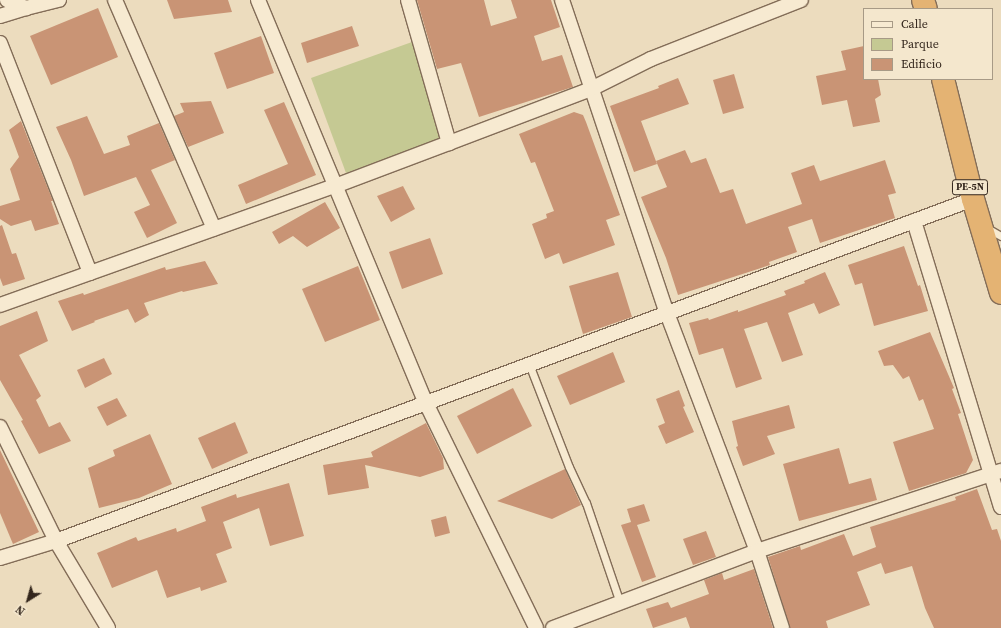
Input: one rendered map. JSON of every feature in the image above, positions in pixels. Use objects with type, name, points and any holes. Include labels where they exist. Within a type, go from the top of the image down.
[{"type":"highway","name":"PE-5N","points":[[943,80],[973,199],[1001,293]]},
{"type":"street","points":[[8,0],[26,8]]},
{"type":"street","points":[[0,16],[59,0]]},
{"type":"street","points":[[115,0],[214,229]]},
{"type":"street","points":[[258,0],[426,403],[536,628]]},
{"type":"street","points":[[408,0],[449,143]]},
{"type":"street","points":[[562,0],[667,313],[757,551],[782,628]]},
{"type":"street","points":[[0,305],[335,186],[591,89],[651,59],[801,0]]},
{"type":"street","points":[[0,43],[90,273]]},
{"type":"street","points":[[0,558],[56,541],[973,199]]},
{"type":"street","points":[[914,221],[996,472],[1001,507]]},
{"type":"street","points":[[0,427],[56,541],[108,628]]},
{"type":"street","points":[[553,628],[757,551],[996,472]]},
{"type":"lane","points":[[981,225],[1001,236]]},
{"type":"lane","points":[[529,364],[569,467],[586,503],[620,603]]},
{"type":"green space","points":[[412,42],[447,137],[346,173],[311,78]]},
{"type":"building","points":[[167,0],[228,0],[232,12],[174,19]]},
{"type":"building","points":[[417,0],[484,0],[491,26],[517,18],[511,0],[551,0],[560,27],[534,36],[542,61],[562,55],[573,87],[479,117],[461,63],[437,69]]},
{"type":"building","points":[[98,8],[118,57],[51,85],[30,36]]},
{"type":"building","points":[[352,26],[359,46],[307,63],[301,43]]},
{"type":"building","points":[[261,36],[274,73],[227,89],[214,53]]},
{"type":"building","points":[[863,46],[863,80],[878,80],[881,95],[875,99],[880,122],[853,127],[847,100],[822,105],[816,76],[846,70],[841,51]]},
{"type":"building","points":[[734,74],[744,108],[723,114],[713,80]]},
{"type":"building","points":[[678,78],[689,104],[641,121],[657,164],[634,172],[610,106],[659,88],[658,86]]},
{"type":"building","points":[[211,101],[224,133],[188,147],[174,116],[184,112],[180,103]]},
{"type":"building","points":[[284,102],[316,175],[246,204],[238,185],[288,164],[264,110]]},
{"type":"building","points":[[574,112],[583,115],[620,215],[606,220],[615,245],[563,264],[559,253],[545,259],[532,224],[547,218],[546,214],[554,211],[535,162],[531,163],[519,134]]},
{"type":"building","points":[[87,116],[104,154],[130,145],[127,136],[159,123],[175,160],[151,170],[177,223],[147,238],[134,212],[150,205],[136,177],[84,196],[71,160],[56,127]]},
{"type":"building","points":[[21,121],[53,201],[51,201],[59,224],[35,231],[31,220],[11,226],[0,219],[0,206],[20,200],[10,169],[19,157],[9,130]]},
{"type":"building","points":[[685,150],[691,163],[706,158],[720,193],[733,189],[746,224],[802,204],[791,173],[814,165],[820,181],[885,160],[896,193],[888,195],[895,218],[820,243],[812,219],[788,227],[797,252],[769,262],[770,265],[678,295],[666,258],[641,197],[667,187],[656,161]]},
{"type":"building","points":[[403,186],[415,209],[391,222],[377,196]]},
{"type":"building","points":[[325,202],[340,228],[307,247],[293,236],[279,244],[272,232]]},
{"type":"building","points":[[2,225],[12,254],[16,253],[25,279],[3,286],[0,278],[0,226]]},
{"type":"building","points":[[430,238],[443,274],[402,289],[389,252]]},
{"type":"building","points":[[904,246],[918,286],[920,285],[928,311],[874,326],[862,283],[855,285],[848,265]]},
{"type":"building","points":[[205,261],[218,284],[182,291],[144,303],[149,315],[135,323],[128,309],[94,321],[95,322],[72,331],[58,301],[83,293],[84,295],[165,267],[166,270]]},
{"type":"building","points":[[358,266],[380,320],[325,342],[302,289]]},
{"type":"building","points":[[618,272],[632,317],[583,334],[569,286]]},
{"type":"building","points":[[825,272],[840,305],[819,314],[814,303],[788,313],[803,355],[782,362],[767,322],[744,329],[762,379],[736,388],[723,348],[699,355],[689,323],[708,318],[709,320],[738,310],[738,312],[786,295],[784,291],[805,283],[804,281]]},
{"type":"building","points":[[37,311],[48,341],[19,355],[41,396],[36,400],[49,427],[60,422],[71,441],[39,454],[21,421],[23,420],[0,380],[0,326]]},
{"type":"building","points":[[930,332],[954,388],[952,389],[961,413],[958,414],[973,460],[966,473],[909,491],[893,442],[934,429],[923,399],[919,401],[909,376],[903,379],[893,365],[884,366],[878,351]]},
{"type":"building","points":[[613,352],[625,382],[570,405],[557,376]]},
{"type":"building","points":[[104,358],[112,374],[85,388],[77,370]]},
{"type":"building","points":[[513,388],[532,426],[477,454],[457,416]]},
{"type":"building","points":[[679,390],[685,406],[683,407],[694,432],[666,444],[658,426],[665,423],[656,399]]},
{"type":"building","points":[[117,398],[127,416],[107,426],[97,407]]},
{"type":"building","points":[[789,405],[795,428],[767,436],[775,454],[743,466],[736,447],[738,446],[732,421]]},
{"type":"building","points":[[235,422],[248,453],[212,469],[198,438]]},
{"type":"building","points":[[426,423],[443,458],[444,469],[420,477],[365,465],[369,488],[328,495],[323,465],[373,457],[371,452]]},
{"type":"building","points":[[150,434],[172,484],[139,498],[99,508],[88,468],[115,456],[113,450]]},
{"type":"building","points":[[839,448],[849,484],[871,478],[877,500],[799,521],[783,464]]},
{"type":"building","points":[[0,450],[39,532],[13,544],[0,513]]},
{"type":"building","points":[[565,469],[581,505],[552,519],[497,501]]},
{"type":"building","points":[[289,483],[304,536],[270,546],[259,508],[223,522],[232,548],[216,554],[227,582],[201,591],[200,587],[167,598],[157,570],[112,588],[97,553],[136,537],[138,541],[176,528],[177,532],[206,521],[201,507],[236,494],[237,498]]},
{"type":"building","points":[[977,489],[992,530],[997,529],[1001,541],[1001,628],[934,628],[925,608],[912,566],[885,574],[881,563],[857,572],[870,605],[826,621],[828,628],[790,628],[768,557],[800,546],[801,550],[844,534],[853,556],[876,547],[870,527],[956,500],[955,497]]},
{"type":"building","points":[[644,504],[650,521],[637,525],[656,577],[642,582],[621,525],[631,522],[627,509]]},
{"type":"building","points":[[446,516],[450,533],[435,537],[431,520]]},
{"type":"building","points":[[706,531],[716,557],[693,565],[683,539]]},
{"type":"building","points":[[754,569],[773,628],[690,628],[686,617],[653,628],[646,609],[668,602],[671,608],[709,594],[704,580],[722,573],[724,580]]}]
